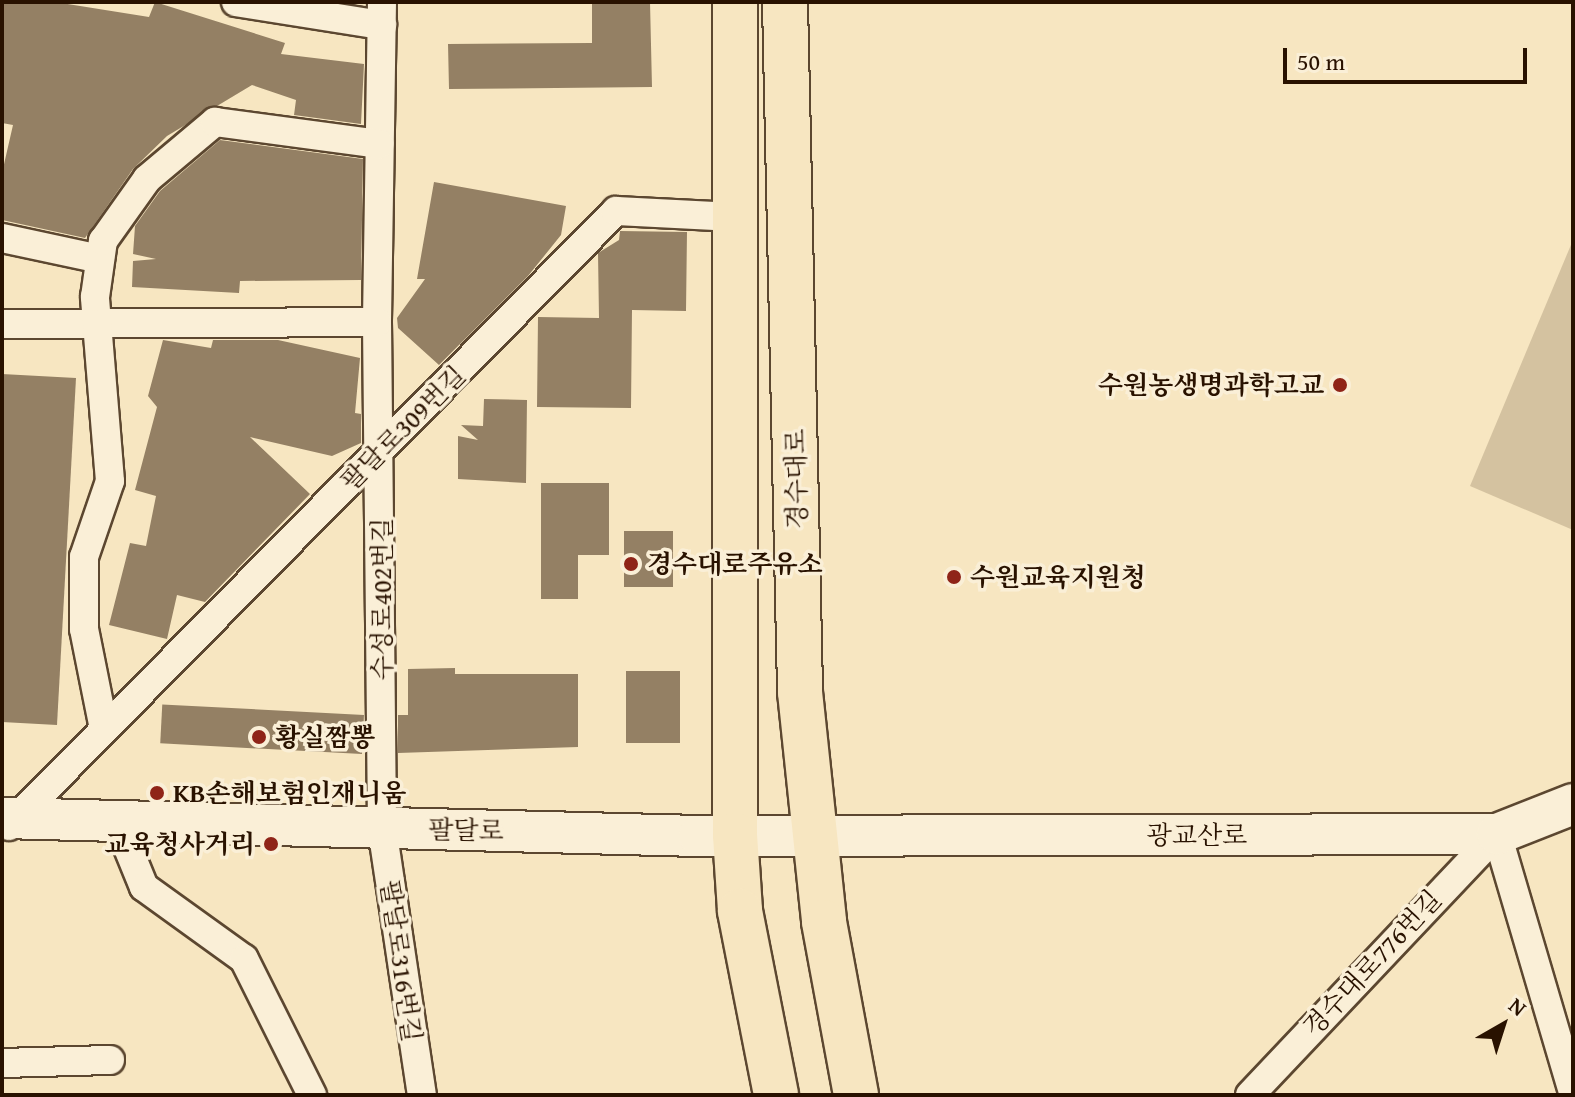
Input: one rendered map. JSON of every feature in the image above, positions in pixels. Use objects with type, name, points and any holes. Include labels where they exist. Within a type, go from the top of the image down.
[{"type":"main road","points":[[735,2],[735,835],[740,911],[776,1095]]},
{"type":"main road","name":"경수대로","points":[[785,2],[800,692],[824,922],[856,1095]]},
{"type":"main road","name":"광교산로","points":[[815,836],[1497,834],[1573,804]]},
{"type":"main road","name":"팔달로","points":[[7,823],[117,821],[815,836]]},
{"type":"street","points":[[236,2],[382,14]]},
{"type":"street","name":"수성로402번길","points":[[382,14],[377,322],[382,449],[382,828]]},
{"type":"street","points":[[104,729],[84,629],[84,557],[110,481],[98,323],[103,241],[147,179],[215,122],[380,144]]},
{"type":"street","name":"팔달로309번길","points":[[7,823],[104,729],[616,211],[735,217]]},
{"type":"street","points":[[2,238],[100,259]]},
{"type":"street","points":[[2,324],[377,322]]},
{"type":"street","points":[[117,821],[144,887],[244,959],[312,1095]]},
{"type":"street","name":"팔달로316번길","points":[[382,828],[422,1095]]},
{"type":"street","points":[[1497,834],[1573,1092]]},
{"type":"street","name":"경수대로776번길","points":[[1250,1095],[1497,834]]},
{"type":"street","points":[[2,1063],[110,1060]]},
{"type":"shaded area","points":[[1573,240],[1573,530],[1470,486]]},
{"type":"building","points":[[2,2],[55,2],[149,17],[155,2],[285,43],[281,54],[364,64],[361,124],[294,115],[296,100],[252,85],[167,136],[133,169],[85,238],[2,220],[2,173],[13,125],[2,123]]},
{"type":"building","points":[[592,2],[650,2],[652,87],[449,89],[448,44],[592,43]]},
{"type":"building","points":[[220,140],[363,159],[361,280],[240,281],[239,293],[132,287],[133,261],[156,259],[133,254],[135,226],[160,191]]},
{"type":"building","points":[[434,182],[566,206],[561,235],[528,276],[439,365],[398,328],[397,318],[425,279],[417,279]]},
{"type":"building","points":[[620,231],[687,232],[686,311],[632,310],[631,408],[537,407],[538,317],[599,318],[598,253],[619,240]]},
{"type":"building","points":[[163,340],[211,348],[213,340],[278,340],[360,358],[355,413],[361,414],[361,443],[332,456],[250,437],[310,494],[205,602],[177,595],[167,639],[109,625],[130,543],[146,546],[156,496],[135,490],[157,407],[148,396]]},
{"type":"building","points":[[2,374],[76,378],[57,725],[2,722]]},
{"type":"building","points":[[484,399],[527,400],[526,483],[458,479],[458,436],[478,440],[461,425],[483,426]]},
{"type":"building","points":[[541,483],[609,483],[609,555],[578,555],[578,599],[541,599]]},
{"type":"building","points":[[624,531],[673,531],[673,587],[624,587]]},
{"type":"building","points":[[455,668],[455,674],[578,674],[578,747],[398,753],[398,715],[408,715],[408,669]]},
{"type":"building","points":[[626,671],[680,671],[680,743],[626,743]]},
{"type":"building","points":[[162,704],[364,715],[362,754],[160,743]]},
{"type":"place","name":"수원농생명과학고교","points":[[1340,385]]},
{"type":"place","name":"경수대로주유소","points":[[631,564]]},
{"type":"place","name":"수원교육지원청","points":[[954,577]]},
{"type":"place","name":"황실짬뽕","points":[[259,737]]},
{"type":"place","name":"KB손해보험인재니움","points":[[157,793]]},
{"type":"place","name":"교육청사거리","points":[[271,844]]}]
